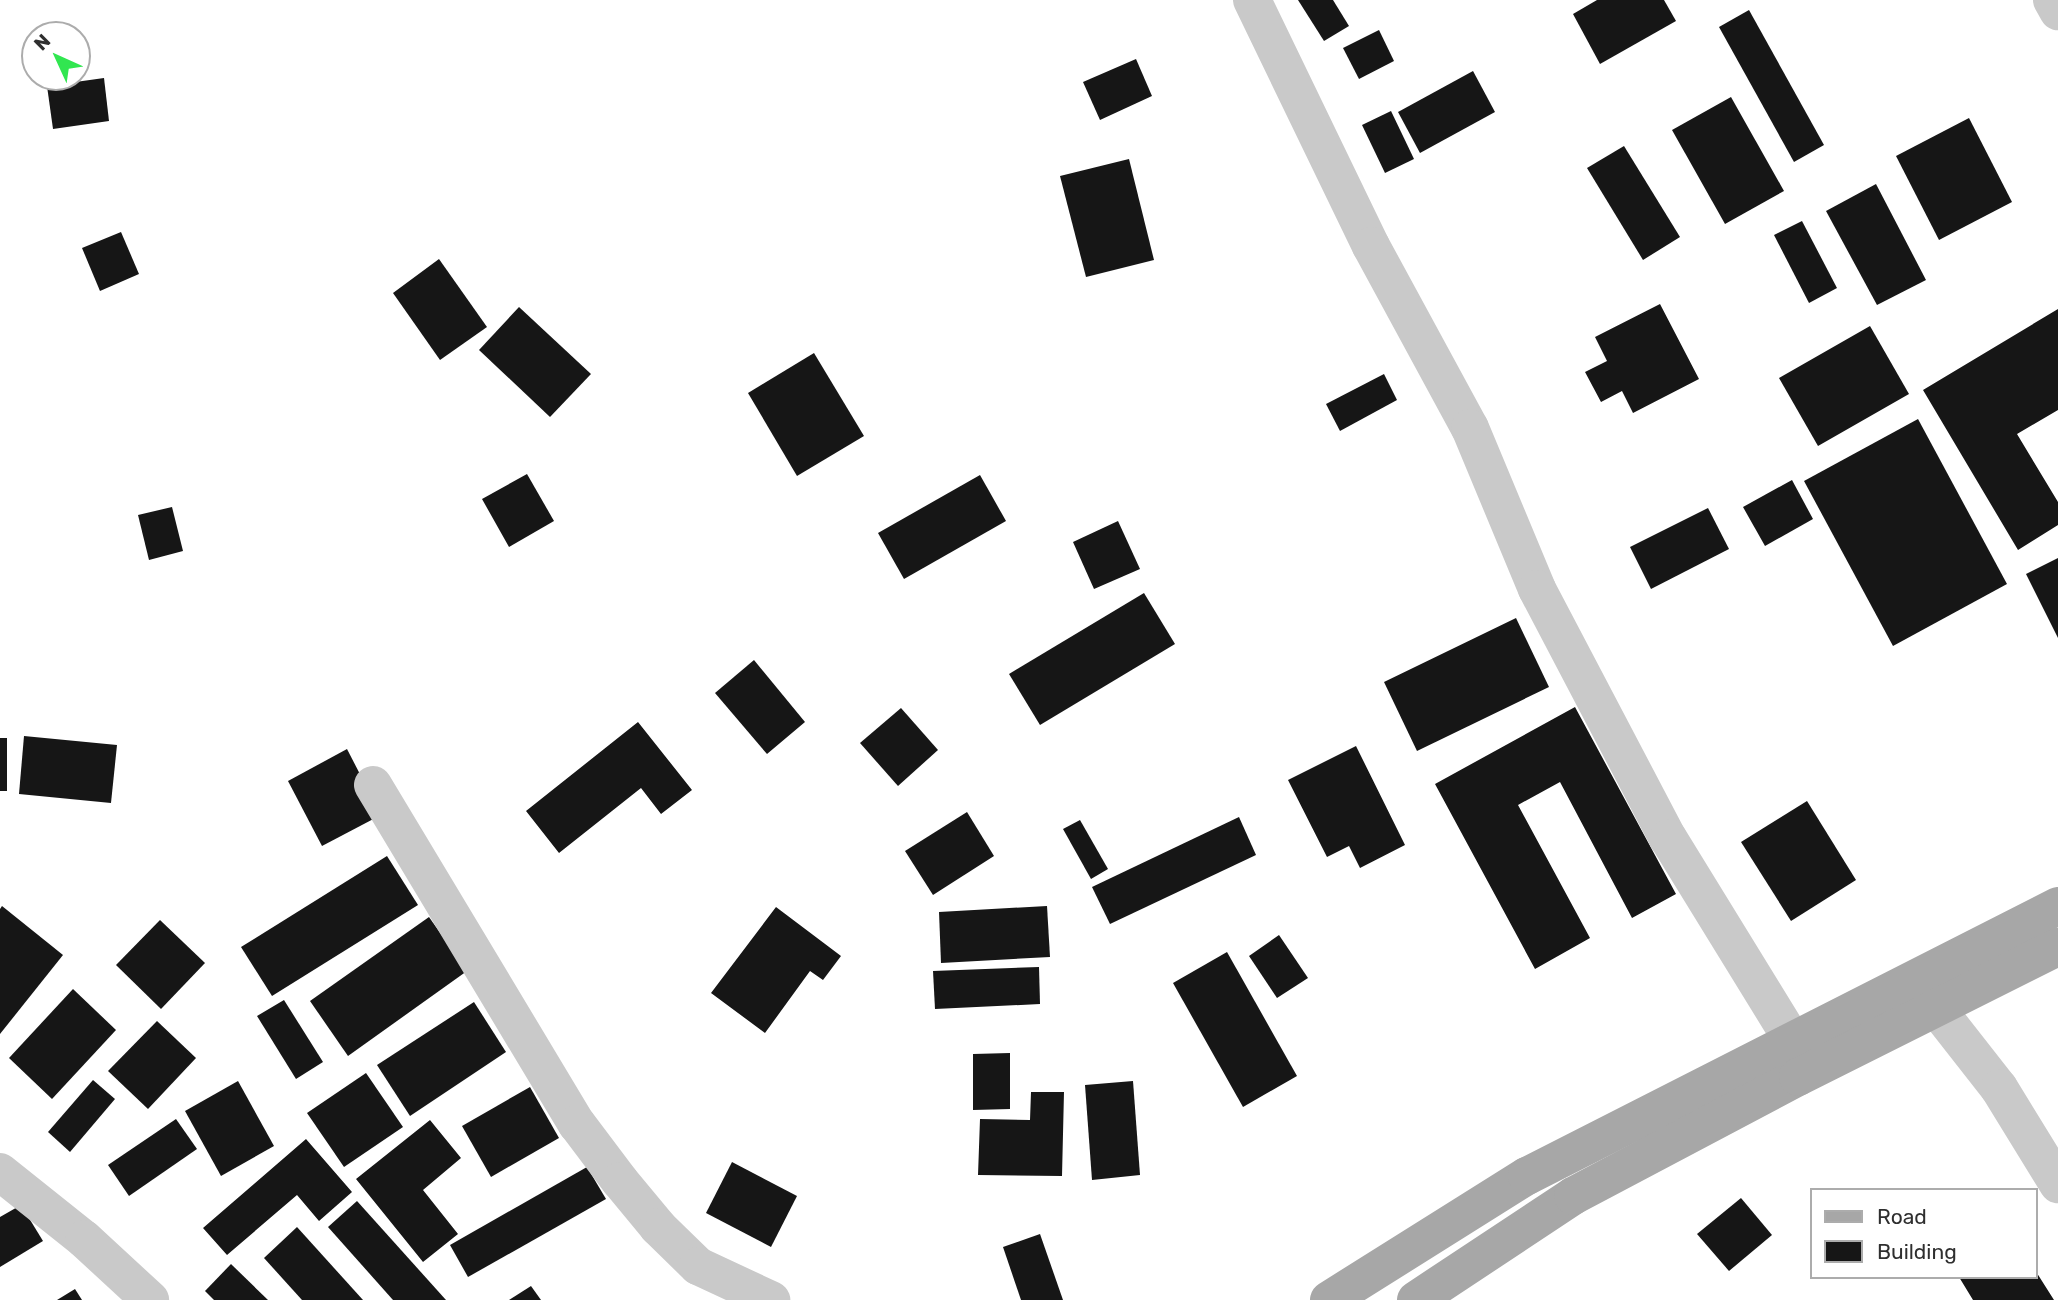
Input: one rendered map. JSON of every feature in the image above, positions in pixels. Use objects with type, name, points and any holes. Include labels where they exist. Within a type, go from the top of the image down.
[{"type":"main road","points":[[1329,1300],[1527,1175],[2058,906]]},
{"type":"main road","points":[[1416,1300],[1573,1196],[1797,1077],[2058,947]]},
{"type":"street","points":[[1252,0],[1371,246],[1470,428],[1537,589],[1668,838],[1793,1041]]},
{"type":"street","points":[[2052,0],[2058,11]]},
{"type":"street","points":[[373,785],[577,1124],[620,1181],[658,1227],[698,1266],[771,1300]]},
{"type":"street","points":[[1937,1009],[1999,1088],[2058,1184]]},
{"type":"street","points":[[0,1172],[84,1239],[150,1300]]},
{"type":"building","points":[[1298,0],[1333,0],[1349,26],[1324,41]]},
{"type":"building","points":[[1597,0],[1664,0],[1676,21],[1600,64],[1573,14]]},
{"type":"building","points":[[1749,10],[1824,145],[1794,162],[1719,27]]},
{"type":"building","points":[[1379,30],[1394,61],[1359,79],[1343,48]]},
{"type":"building","points":[[1136,59],[1152,96],[1100,120],[1083,82]]},
{"type":"building","points":[[1473,71],[1495,112],[1420,153],[1398,112]]},
{"type":"building","points":[[104,78],[109,121],[53,129],[48,91],[91,91],[91,80]]},
{"type":"building","points":[[1731,97],[1784,191],[1725,224],[1672,130]]},
{"type":"building","points":[[1391,111],[1414,159],[1385,173],[1362,125]]},
{"type":"building","points":[[1969,118],[2012,202],[1939,240],[1896,156]]},
{"type":"building","points":[[1624,146],[1680,237],[1643,260],[1587,168]]},
{"type":"building","points":[[1129,159],[1154,260],[1086,277],[1060,176]]},
{"type":"building","points":[[1876,184],[1926,280],[1877,305],[1826,211]]},
{"type":"building","points":[[1802,221],[1837,288],[1809,303],[1774,235]]},
{"type":"building","points":[[121,232],[139,274],[100,291],[82,248]]},
{"type":"building","points":[[439,259],[487,327],[440,360],[393,293]]},
{"type":"building","points":[[1660,304],[1699,379],[1633,413],[1622,391],[1601,402],[1585,372],[1607,361],[1595,337]]},
{"type":"building","points":[[519,307],[591,374],[550,417],[479,350]]},
{"type":"building","points":[[2058,309],[2058,410],[2017,434],[2058,502],[2058,525],[2018,550],[1923,390]]},
{"type":"building","points":[[1870,326],[1909,394],[1818,446],[1779,378]]},
{"type":"building","points":[[814,353],[864,436],[797,476],[748,393]]},
{"type":"building","points":[[1384,374],[1397,400],[1340,431],[1326,404]]},
{"type":"building","points":[[1918,419],[2007,584],[1893,646],[1804,481]]},
{"type":"building","points":[[527,474],[554,521],[509,547],[482,499]]},
{"type":"building","points":[[980,475],[1006,521],[904,579],[878,533]]},
{"type":"building","points":[[1792,480],[1813,519],[1765,546],[1743,507]]},
{"type":"building","points":[[172,507],[183,551],[149,560],[138,515]]},
{"type":"building","points":[[1708,508],[1729,549],[1651,589],[1630,547]]},
{"type":"building","points":[[1118,521],[1140,569],[1094,589],[1073,542]]},
{"type":"building","points":[[2058,558],[2058,638],[2026,574]]},
{"type":"building","points":[[1144,593],[1175,644],[1040,725],[1009,674]]},
{"type":"building","points":[[1516,618],[1549,687],[1417,751],[1384,682]]},
{"type":"building","points":[[754,660],[805,722],[767,754],[715,693]]},
{"type":"building","points":[[1575,707],[1676,894],[1632,918],[1560,782],[1518,805],[1590,938],[1535,969],[1435,784]]},
{"type":"building","points":[[901,708],[938,750],[898,786],[860,743]]},
{"type":"building","points":[[638,722],[692,790],[661,814],[641,788],[559,853],[526,811]]},
{"type":"building","points":[[24,736],[117,745],[111,803],[19,794]]},
{"type":"building","points":[[0,738],[7,738],[7,791],[0,791]]},
{"type":"building","points":[[1356,746],[1405,845],[1360,868],[1349,846],[1327,857],[1288,780]]},
{"type":"building","points":[[347,749],[381,815],[322,846],[288,781]]},
{"type":"building","points":[[1807,801],[1856,880],[1791,921],[1741,842]]},
{"type":"building","points":[[967,812],[994,856],[933,895],[905,851]]},
{"type":"building","points":[[1239,817],[1256,855],[1110,924],[1092,887]]},
{"type":"building","points":[[1080,820],[1108,869],[1091,879],[1063,829]]},
{"type":"building","points":[[387,856],[418,905],[272,996],[241,947]]},
{"type":"building","points":[[2,906],[63,955],[0,1034],[0,909]]},
{"type":"building","points":[[1047,906],[1050,957],[941,963],[939,912]]},
{"type":"building","points":[[776,907],[841,956],[823,980],[810,971],[765,1033],[711,993]]},
{"type":"building","points":[[429,917],[467,971],[348,1056],[310,1001]]},
{"type":"building","points":[[160,920],[205,963],[161,1009],[116,965]]},
{"type":"building","points":[[1279,935],[1308,978],[1277,998],[1249,956]]},
{"type":"building","points":[[1227,952],[1297,1076],[1243,1107],[1173,983]]},
{"type":"building","points":[[1039,967],[1040,1004],[935,1009],[933,971]]},
{"type":"building","points":[[73,989],[116,1030],[52,1099],[9,1058]]},
{"type":"building","points":[[284,1000],[323,1062],[296,1079],[257,1016]]},
{"type":"building","points":[[474,1002],[506,1052],[410,1116],[377,1065]]},
{"type":"building","points":[[157,1021],[196,1058],[148,1109],[108,1071]]},
{"type":"building","points":[[1010,1053],[1010,1109],[973,1110],[973,1054]]},
{"type":"building","points":[[366,1073],[403,1127],[344,1167],[307,1113]]},
{"type":"building","points":[[93,1080],[115,1099],[70,1152],[48,1132]]},
{"type":"building","points":[[238,1081],[274,1146],[221,1176],[185,1111]]},
{"type":"building","points":[[1133,1081],[1140,1175],[1092,1180],[1085,1085]]},
{"type":"building","points":[[530,1087],[559,1138],[491,1177],[462,1126]]},
{"type":"building","points":[[1031,1092],[1064,1092],[1062,1176],[978,1175],[980,1119],[1030,1120]]},
{"type":"building","points":[[176,1119],[197,1149],[129,1196],[108,1165]]},
{"type":"building","points":[[430,1120],[461,1158],[423,1190],[458,1234],[423,1262],[356,1179]]},
{"type":"building","points":[[306,1139],[352,1192],[319,1221],[297,1195],[227,1255],[203,1228]]},
{"type":"building","points":[[732,1162],[797,1196],[771,1247],[706,1213]]},
{"type":"building","points":[[587,1167],[606,1199],[468,1277],[450,1245]]},
{"type":"building","points":[[1741,1198],[1772,1235],[1729,1271],[1697,1234]]},
{"type":"building","points":[[357,1201],[446,1300],[393,1300],[328,1227]]},
{"type":"building","points":[[21,1205],[43,1241],[0,1267],[0,1217]]},
{"type":"building","points":[[297,1227],[363,1300],[302,1300],[264,1258]]},
{"type":"building","points":[[1040,1234],[1063,1300],[1021,1300],[1003,1247]]},
{"type":"building","points":[[231,1264],[268,1300],[214,1300],[205,1291]]},
{"type":"building","points":[[2037,1273],[2054,1300],[1973,1300],[1960,1279],[2037,1279]]},
{"type":"building","points":[[531,1286],[541,1300],[509,1300]]},
{"type":"building","points":[[75,1289],[82,1300],[57,1300]]}]
